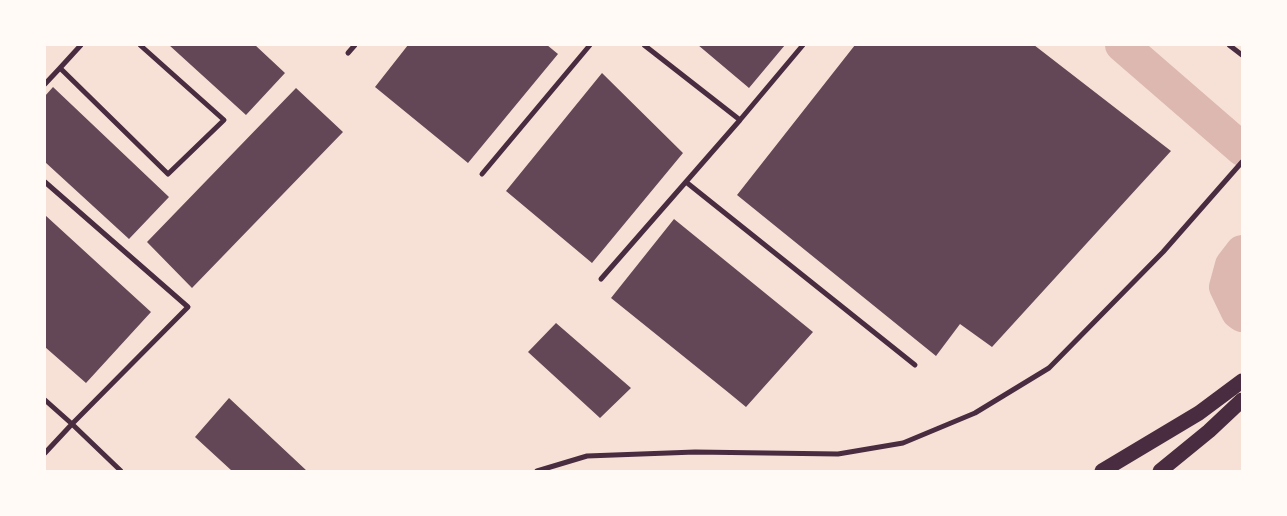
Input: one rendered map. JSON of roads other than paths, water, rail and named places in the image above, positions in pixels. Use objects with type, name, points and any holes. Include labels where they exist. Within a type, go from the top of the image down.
[{"type":"highway","points":[[1102,471],[1200,413],[1242,381]]},
{"type":"highway","points":[[1160,471],[1210,431],[1242,400]]},
{"type":"street","points":[[45,84],[81,45]]},
{"type":"street","points":[[60,68],[168,174],[224,120],[140,45]]},
{"type":"street","points":[[348,53],[355,45]]},
{"type":"street","points":[[482,174],[590,45]]},
{"type":"street","points":[[644,45],[740,120]]},
{"type":"street","points":[[601,279],[803,45]]},
{"type":"street","points":[[1229,45],[1242,56]]},
{"type":"street","points":[[537,471],[587,456],[695,452],[838,454],[903,443],[975,413],[1049,368],[1163,252],[1242,162]]},
{"type":"street","points":[[45,182],[188,306],[45,453]]},
{"type":"street","points":[[686,182],[915,365]]},
{"type":"street","points":[[45,400],[121,471]]},
{"type":"waterway","points":[[1122,45],[1242,149]]},
{"type":"waterway","points":[[1242,252],[1232,265],[1226,287],[1238,312],[1242,315]]}]
